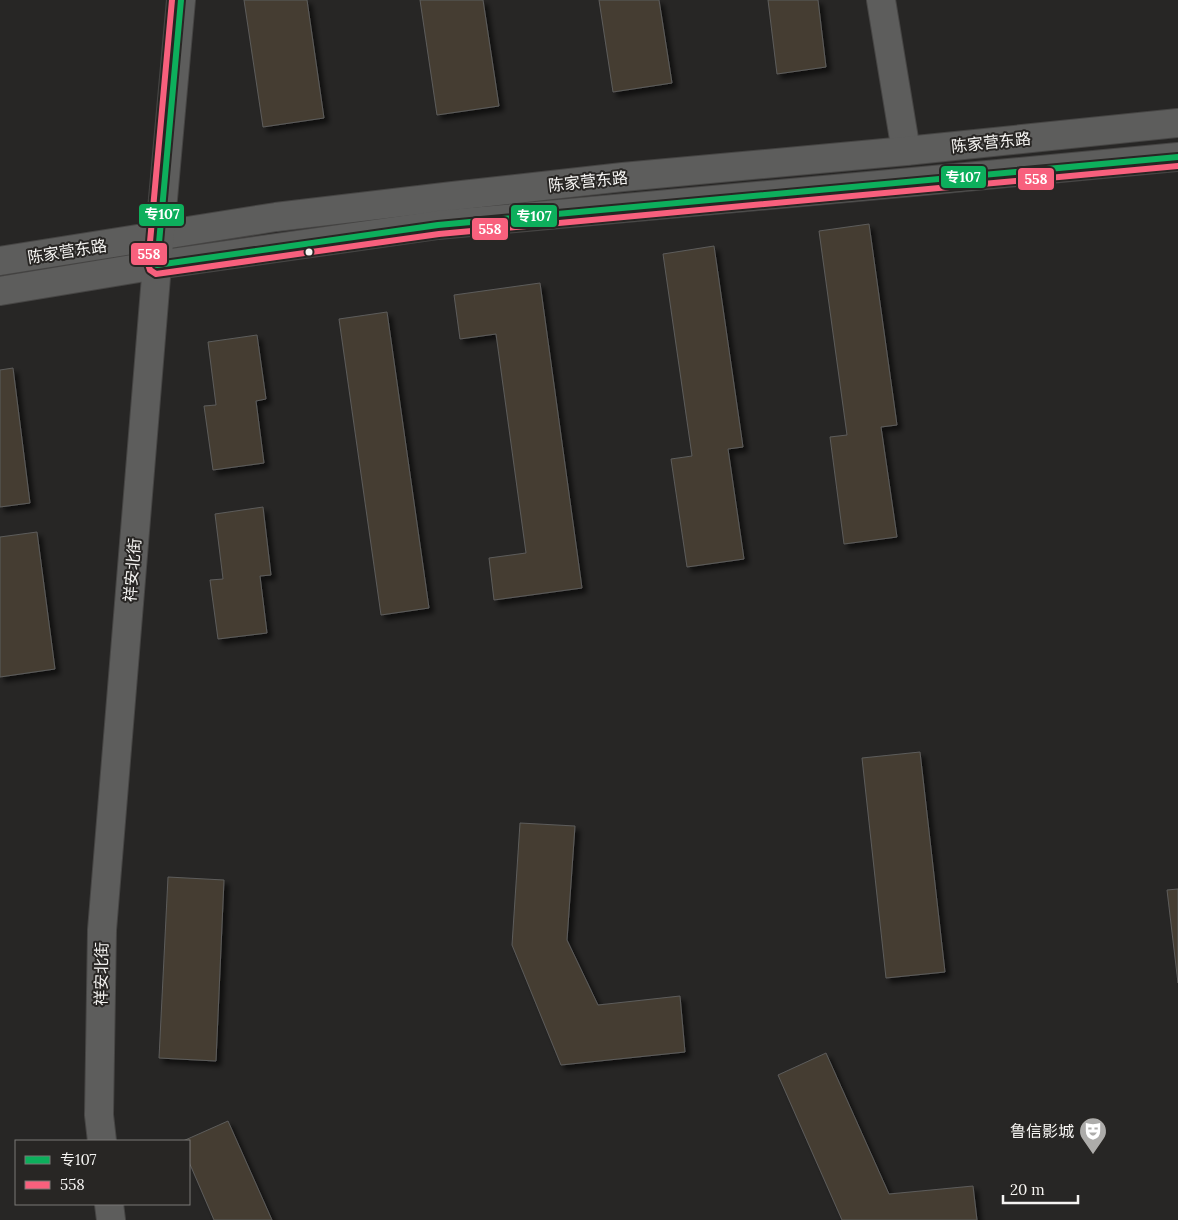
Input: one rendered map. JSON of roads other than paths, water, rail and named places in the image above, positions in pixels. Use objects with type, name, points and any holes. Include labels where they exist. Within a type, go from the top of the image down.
[{"type":"street","name":"祥安北街","points":[[102,1140],[99,1115],[102,930],[181,0]]},
{"type":"street","points":[[881,0],[906,151]]},
{"type":"street","name":"陈家营东路","points":[[0,261],[276,218],[443,197],[633,176],[906,151],[1178,123]]},
{"type":"street","name":"陈家营东路","points":[[0,291],[157,265],[438,224],[1178,157]]},
{"type":"street","points":[[109,1205],[111,1220]]},
{"type":"place","name":"鲁信影城","points":[[1093,1155]]}]
